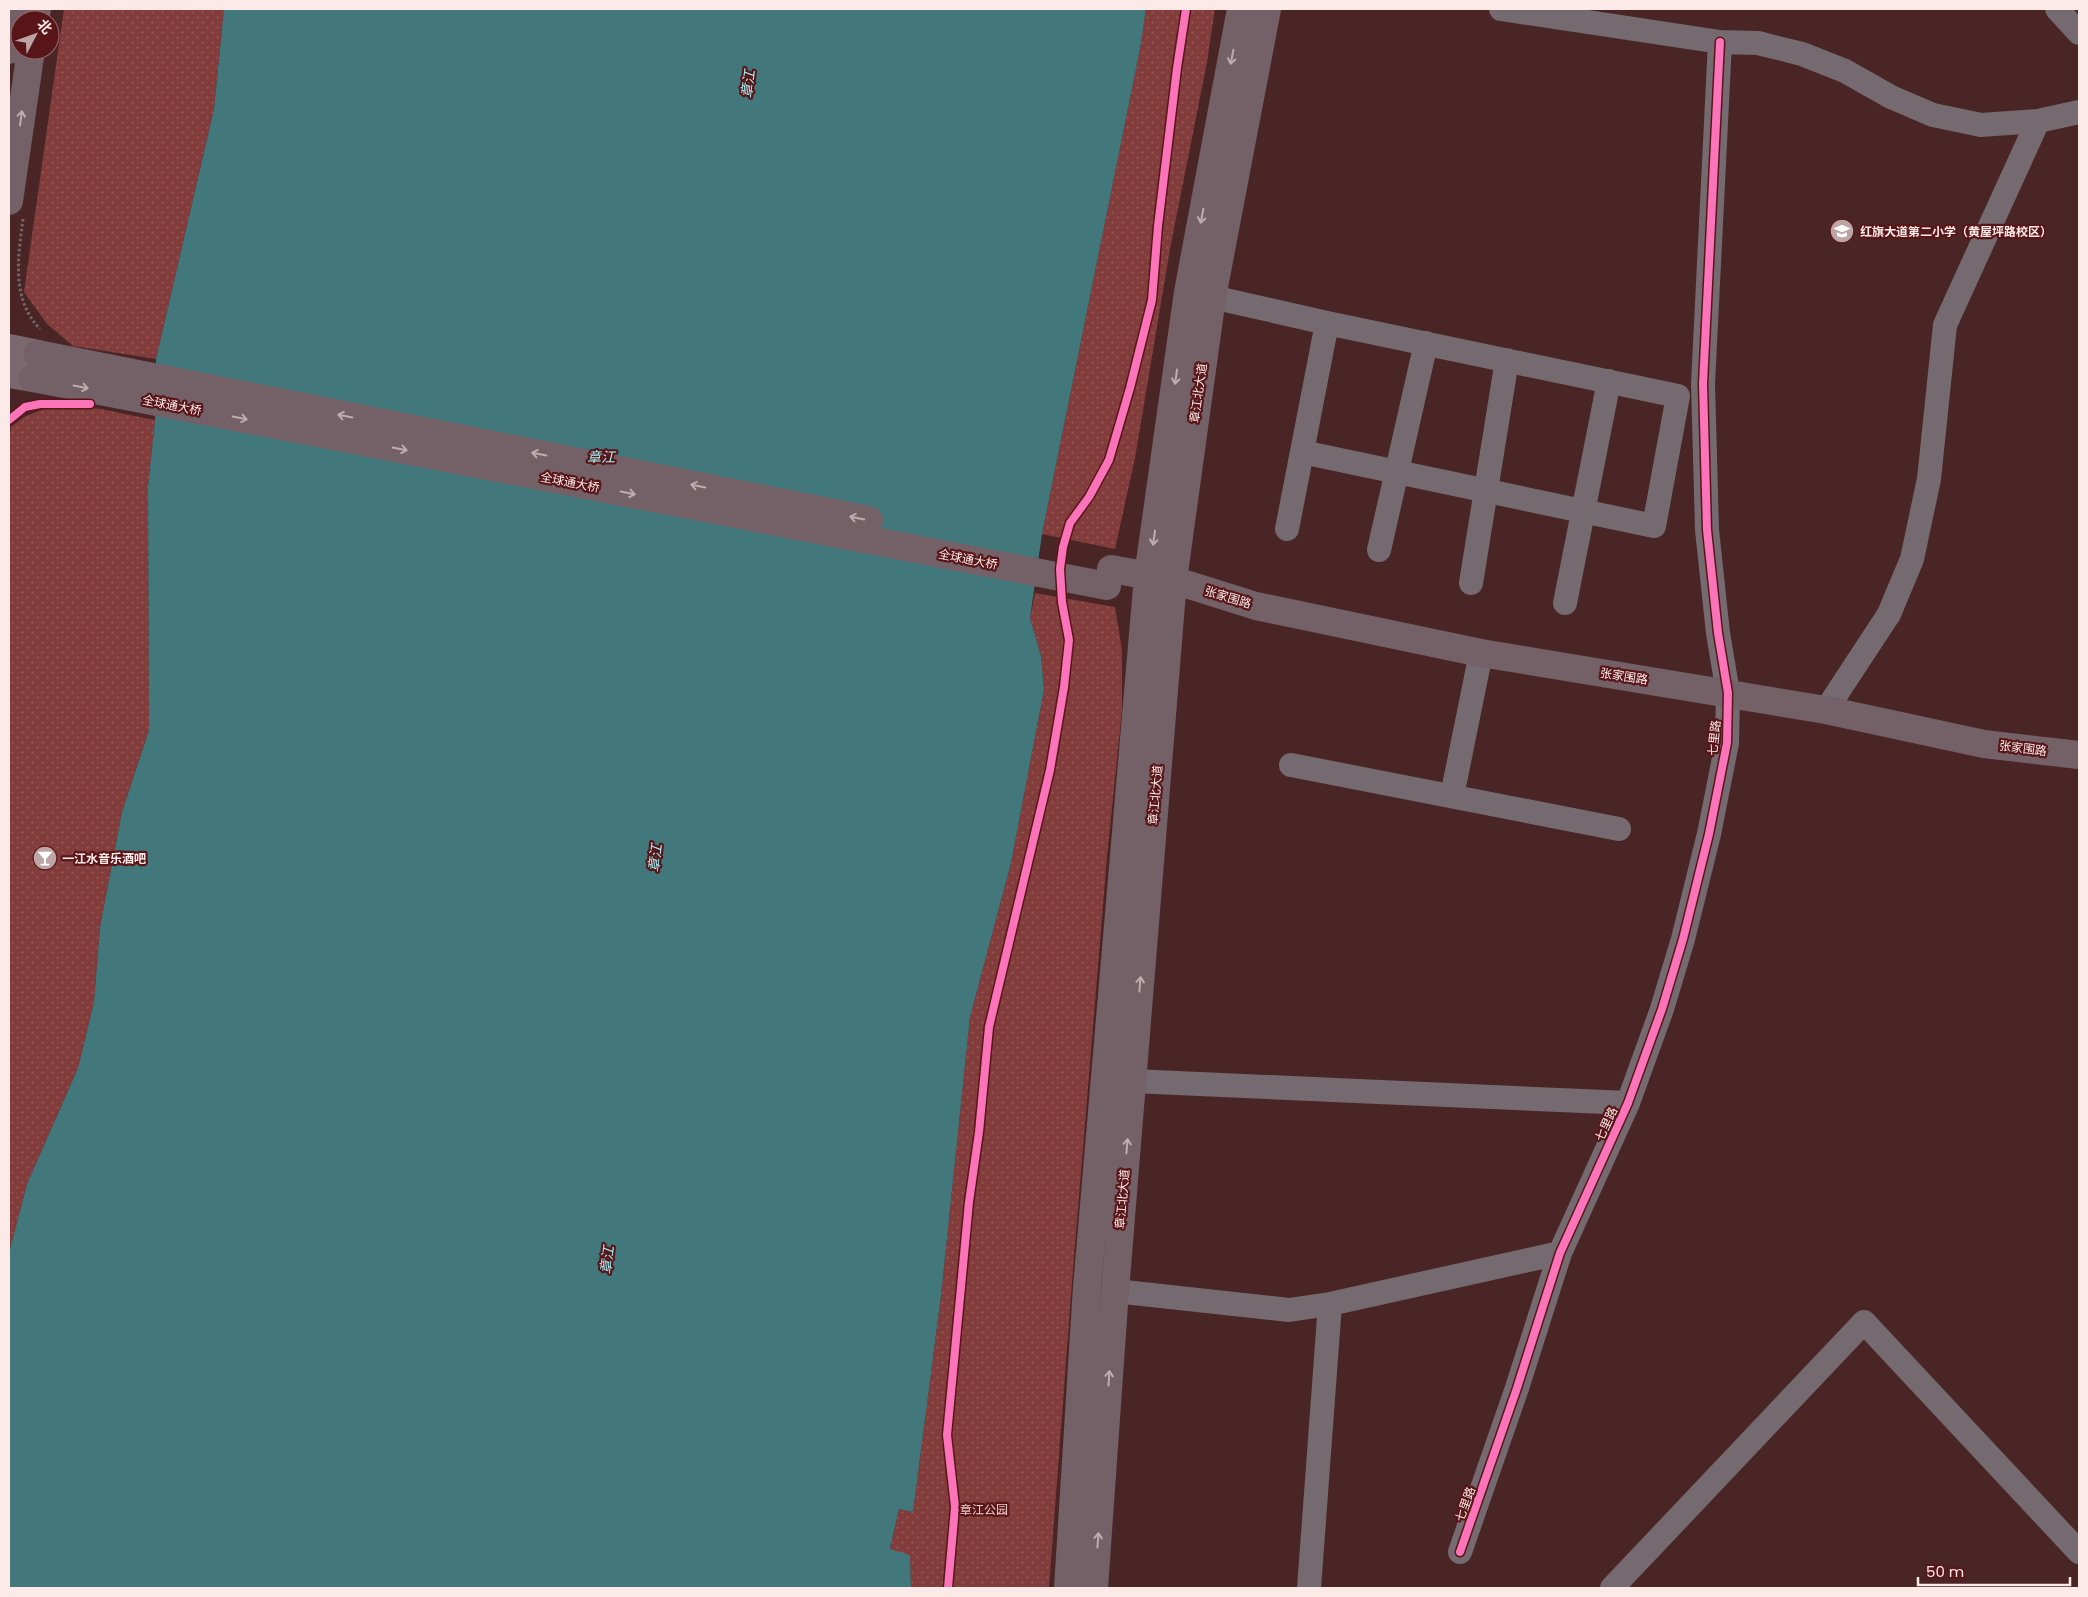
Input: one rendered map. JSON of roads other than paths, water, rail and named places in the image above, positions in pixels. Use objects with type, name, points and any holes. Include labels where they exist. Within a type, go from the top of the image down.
[{"type":"main road","points":[[9,50],[15,9]]},
{"type":"main road","name":"章江北大道","points":[[1068,1588],[1087,1287],[1160,588],[1188,292],[1241,9]]},
{"type":"main road","name":"章江北大道","points":[[1094,1588],[1132,1081],[1160,588],[1212,297],[1267,9]]},
{"type":"main road","points":[[16,208],[30,60]]},
{"type":"main road","points":[[9,348],[30,359]]},
{"type":"main road","name":"全球通大桥","points":[[30,359],[1160,588]]},
{"type":"main road","name":"张家围路","points":[[1160,588],[1481,653],[1826,710],[1984,744],[2079,755]]},
{"type":"street","points":[[1501,9],[1612,17],[1720,42],[1758,43],[1802,54],[1845,71],[1892,97],[1933,115],[1981,125],[2038,122],[2079,112]]},
{"type":"street","points":[[2057,9],[2079,33]]},
{"type":"street","name":"七里路","points":[[1460,1552],[1517,1388],[1560,1253],[1628,1103],[1662,1009],[1683,939],[1709,834],[1726,743],[1728,693],[1718,633],[1706,530],[1703,384],[1720,42]]},
{"type":"street","points":[[1826,710],[1889,614],[1912,559],[1929,479],[1945,325],[2038,122]]},
{"type":"street","points":[[1212,297],[1327,323],[1678,396],[1654,526],[1302,452]]},
{"type":"street","points":[[1287,529],[1327,323]]},
{"type":"street","points":[[1379,550],[1426,343]]},
{"type":"street","points":[[1470,583],[1507,360]]},
{"type":"street","points":[[1565,603],[1609,381]]},
{"type":"street","points":[[1452,796],[1481,653]]},
{"type":"street","points":[[1291,766],[1618,829]]},
{"type":"street","points":[[1132,1081],[1628,1103]]},
{"type":"street","points":[[1115,1291],[1289,1310],[1330,1304],[1560,1253]]},
{"type":"street","points":[[1309,1588],[1330,1304]]},
{"type":"street","points":[[1612,1588],[1864,1322],[2077,1543]]},
{"type":"water","name":"章江","points":[[224,9],[1146,9],[1140,49],[1042,534],[1030,618],[1041,656],[1044,690],[1011,863],[970,1017],[941,1296],[913,1512],[899,1509],[890,1549],[910,1555],[911,1588],[9,1588],[9,1253],[27,1184],[78,1068],[94,1002],[100,927],[122,812],[149,730],[148,486],[155,420],[156,359],[214,109]]},
{"type":"place","name":"红旗大道第二小学（黄屋坪路校区）","points":[[1842,231]]},
{"type":"place","name":"一江水音乐酒吧","points":[[45,858]]},
{"type":"park label","name":"章江公园","points":[[984,1509]]}]
